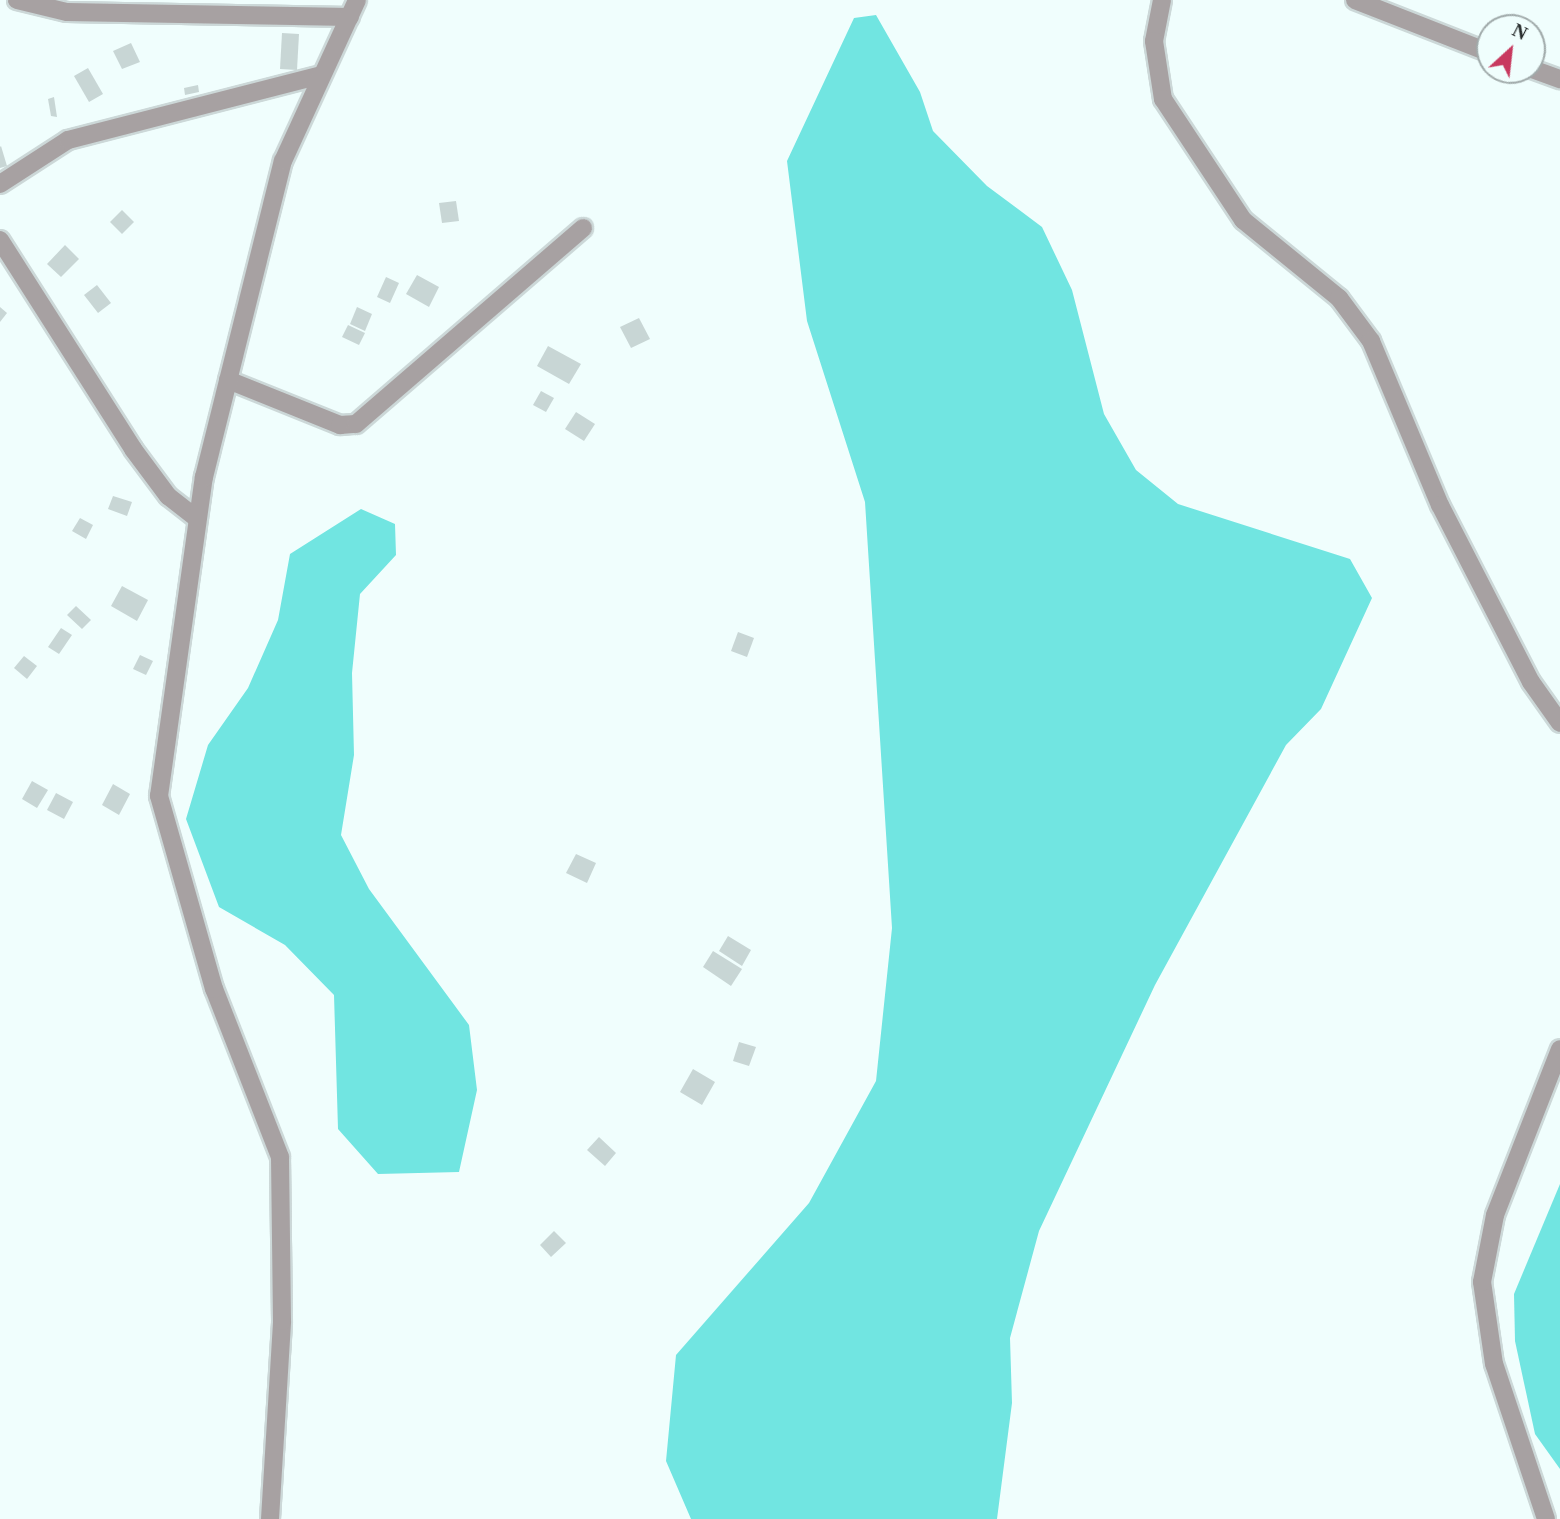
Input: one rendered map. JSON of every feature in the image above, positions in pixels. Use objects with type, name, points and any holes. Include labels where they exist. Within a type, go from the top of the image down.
[{"type":"street","points":[[18,0],[67,12],[350,17]]},
{"type":"street","points":[[270,1519],[282,1321],[280,1157],[214,989],[159,796],[197,519],[228,380],[283,160],[357,0]]},
{"type":"street","points":[[1161,0],[1154,41],[1163,99],[1243,220],[1339,298],[1371,341],[1440,505],[1531,682],[1560,723]]},
{"type":"street","points":[[1355,0],[1476,48]]},
{"type":"street","points":[[0,184],[68,140],[321,75]]},
{"type":"street","points":[[228,380],[340,425],[356,424],[583,228]]},
{"type":"street","points":[[0,240],[133,449],[168,496],[197,519]]},
{"type":"street","points":[[1546,1519],[1494,1364],[1482,1282],[1495,1215],[1560,1049]]},
{"type":"water","points":[[876,15],[920,92],[933,131],[987,186],[1042,227],[1072,290],[1104,414],[1136,470],[1178,504],[1350,559],[1372,598],[1321,709],[1286,745],[1155,985],[1039,1231],[1010,1338],[1012,1403],[997,1519],[691,1519],[666,1461],[676,1355],[809,1203],[876,1081],[892,928],[865,502],[807,321],[787,161],[854,18]]},
{"type":"water","points":[[361,509],[395,524],[396,555],[360,594],[352,673],[354,755],[341,835],[369,889],[469,1025],[477,1090],[459,1172],[378,1174],[338,1129],[334,995],[285,945],[219,907],[186,819],[208,745],[248,688],[278,620],[290,554]]},
{"type":"water","points":[[1560,1184],[1560,1469],[1535,1434],[1515,1341],[1514,1294]]},
{"type":"building","points":[[282,33],[299,34],[297,70],[280,69]]},
{"type":"building","points":[[131,43],[140,62],[122,69],[113,51]]},
{"type":"building","points":[[88,68],[103,94],[89,102],[74,76]]},
{"type":"building","points":[[198,85],[199,92],[185,95],[184,88]]},
{"type":"building","points":[[54,97],[57,117],[51,116],[48,99]]},
{"type":"building","points":[[0,147],[7,166],[0,168]]},
{"type":"building","points":[[456,201],[459,221],[442,223],[439,203]]},
{"type":"building","points":[[122,210],[134,222],[122,234],[110,222]]},
{"type":"building","points":[[65,245],[79,259],[61,277],[47,264]]},
{"type":"building","points":[[417,275],[439,287],[429,307],[406,294]]},
{"type":"building","points":[[386,277],[399,283],[390,303],[377,297]]},
{"type":"building","points":[[97,285],[111,303],[98,313],[84,295]]},
{"type":"building","points":[[0,307],[7,313],[0,322]]},
{"type":"building","points":[[357,307],[372,314],[365,331],[350,324]]},
{"type":"building","points":[[639,318],[650,339],[631,348],[620,327]]},
{"type":"building","points":[[348,325],[365,333],[359,345],[342,337]]},
{"type":"building","points":[[548,346],[581,364],[569,384],[537,366]]},
{"type":"building","points":[[541,391],[554,398],[546,412],[533,405]]},
{"type":"building","points":[[576,412],[595,424],[584,441],[565,429]]},
{"type":"building","points":[[113,496],[132,502],[127,516],[108,509]]},
{"type":"building","points":[[80,518],[93,525],[86,539],[72,531]]},
{"type":"building","points":[[122,586],[148,600],[137,621],[111,606]]},
{"type":"building","points":[[76,606],[91,620],[82,629],[67,615]]},
{"type":"building","points":[[61,628],[72,635],[59,654],[48,647]]},
{"type":"building","points":[[738,632],[754,638],[747,657],[731,651]]},
{"type":"building","points":[[140,655],[153,661],[146,675],[133,669]]},
{"type":"building","points":[[24,656],[37,666],[27,679],[14,668]]},
{"type":"building","points":[[32,781],[48,790],[37,808],[22,799]]},
{"type":"building","points":[[113,784],[130,794],[119,815],[102,805]]},
{"type":"building","points":[[56,793],[73,802],[64,819],[47,810]]},
{"type":"building","points":[[576,854],[596,863],[587,883],[566,873]]},
{"type":"building","points":[[728,936],[751,950],[742,966],[719,951]]},
{"type":"building","points":[[713,951],[742,969],[731,986],[703,967]]},
{"type":"building","points":[[739,1042],[756,1047],[749,1066],[733,1061]]},
{"type":"building","points":[[693,1069],[715,1082],[702,1105],[680,1092]]},
{"type":"building","points":[[599,1137],[616,1153],[605,1166],[587,1150]]},
{"type":"building","points":[[554,1231],[566,1243],[551,1257],[540,1245]]}]
